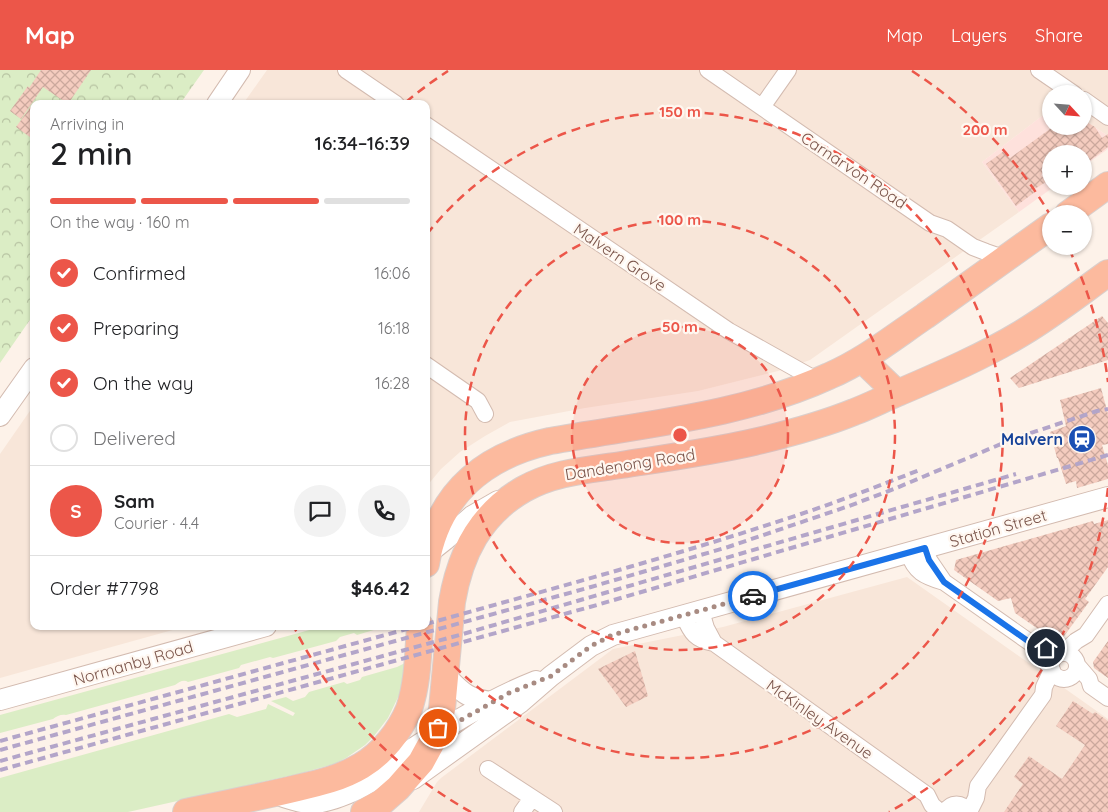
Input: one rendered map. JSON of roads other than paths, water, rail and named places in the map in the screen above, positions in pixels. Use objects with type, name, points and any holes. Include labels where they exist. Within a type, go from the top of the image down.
[{"type":"highway","points":[[1089,205],[1108,185]]},
{"type":"highway","points":[[430,548],[438,523],[450,503],[468,482],[488,465],[530,446],[724,410],[774,397],[830,376],[864,358],[1042,232]]},
{"type":"highway","name":"Dandenong Road","points":[[364,812],[382,802],[398,788],[421,762],[436,734],[441,714],[455,585],[466,552],[475,535],[486,520],[503,504],[523,490],[545,479],[574,472],[707,452],[773,438],[835,419],[931,379],[1002,344],[1045,318],[1108,273]]},
{"type":"highway","points":[[864,358],[871,368],[897,394]]},
{"type":"highway","points":[[186,812],[275,794],[334,779],[353,771],[370,760],[391,739],[405,718],[414,692],[420,630]]},
{"type":"street","points":[[220,100],[240,70]]},
{"type":"street","points":[[346,70],[390,100]]},
{"type":"street","name":"Carnarvon Road","points":[[708,70],[930,223],[947,229],[973,247],[1006,258]]},
{"type":"street","points":[[762,108],[788,70]]},
{"type":"street","points":[[1039,70],[1061,85]]},
{"type":"street","points":[[1092,105],[1108,116]]},
{"type":"street","name":"Malvern Grove","points":[[430,128],[729,331],[818,381]]},
{"type":"street","points":[[430,369],[478,401],[485,414]]},
{"type":"street","points":[[0,416],[30,374]]},
{"type":"street","points":[[430,520],[460,490]]},
{"type":"street","points":[[430,555],[477,512],[523,490]]},
{"type":"street","name":"Station Street","points":[[390,795],[521,702],[551,676],[591,646],[612,635],[1108,497]]},
{"type":"street","points":[[917,550],[929,560],[944,582],[1035,646],[1046,648],[1064,666],[1089,679],[1091,686],[1108,698]]},
{"type":"street","points":[[959,809],[969,791],[978,786],[1043,695],[1050,692],[1076,641],[1086,635],[1108,604]]},
{"type":"street","name":"McKinley Avenue","points":[[693,613],[706,628],[714,644],[927,795],[938,797],[959,809]]},
{"type":"street","name":"Normanby Road","points":[[0,700],[252,630]]},
{"type":"street","points":[[445,675],[465,694],[478,700],[492,702]]},
{"type":"street","name":"Station Street","points":[[275,794],[312,803],[348,793],[376,778],[400,758],[436,734],[516,689],[551,676]]},
{"type":"street","points":[[488,769],[554,812]]},
{"type":"street","name":"McKinley Avenue","points":[[927,795],[932,805],[940,812]]},
{"type":"street","points":[[522,812],[532,798]]},
{"type":"railway","points":[[0,750],[591,587],[728,547],[894,489],[1013,439],[1108,409]]},
{"type":"railway","points":[[0,770],[597,605],[1108,455]]},
{"type":"railway","points":[[430,623],[613,572],[752,530],[829,504],[922,469]]},
{"type":"railway","points":[[0,761],[463,634],[1016,474]]},
{"type":"railway","points":[[0,741],[403,630]]},
{"type":"place","name":"Malvern","points":[[1082,439]]}]
